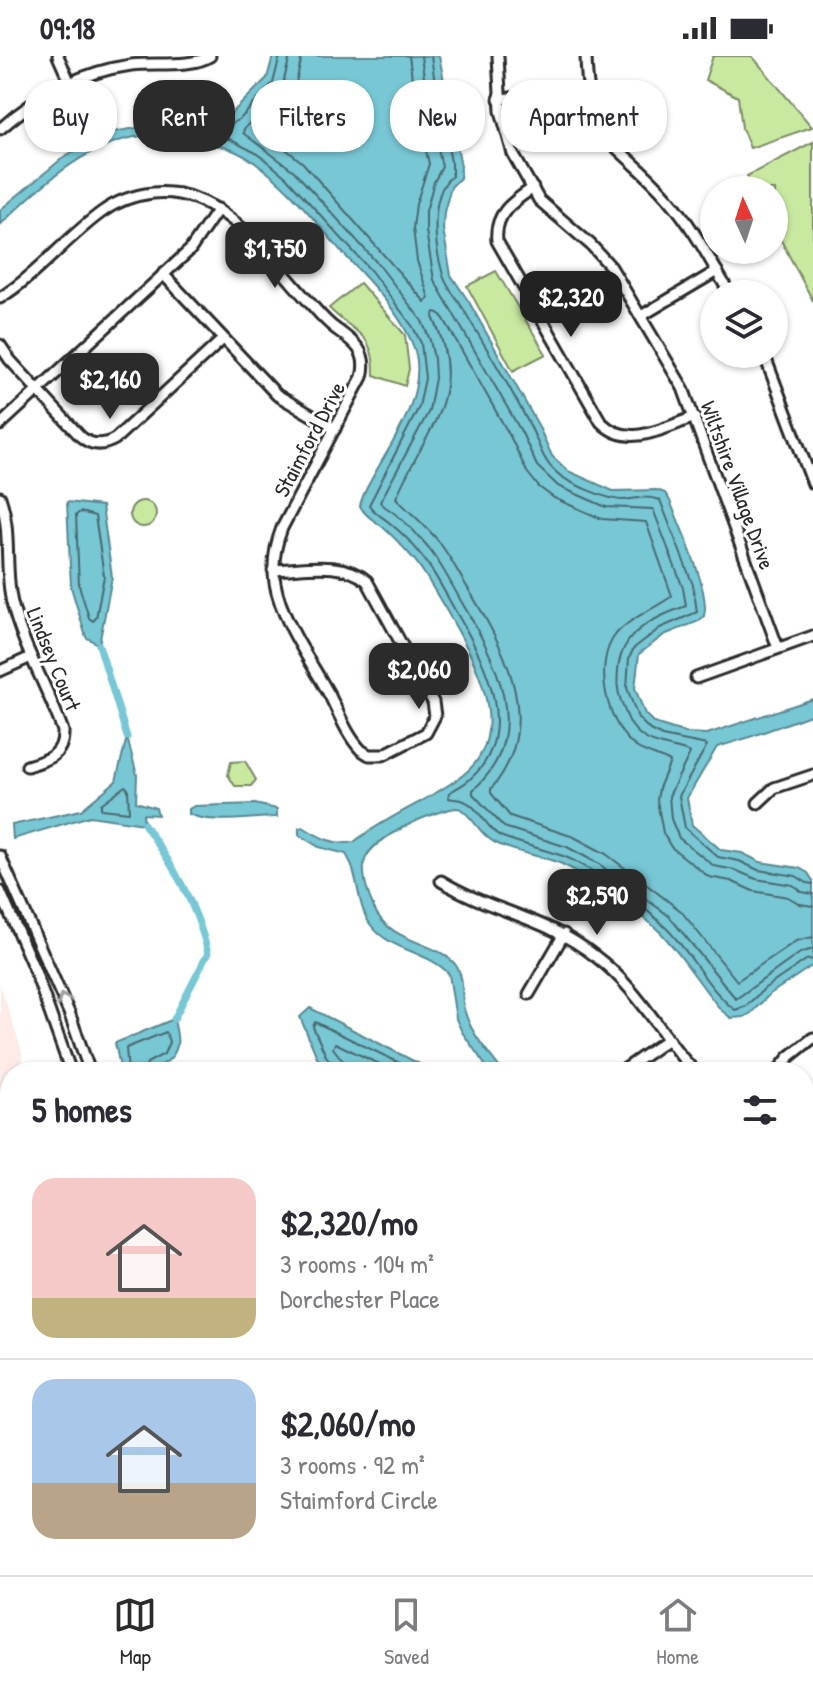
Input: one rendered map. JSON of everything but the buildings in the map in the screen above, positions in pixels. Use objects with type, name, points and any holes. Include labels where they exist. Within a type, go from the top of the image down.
[{"type":"street","points":[[58,56],[69,80]]},
{"type":"street","points":[[80,80],[122,67],[197,62],[210,56]]},
{"type":"street","name":"Wiltshire Village Drive","points":[[498,56],[499,99],[509,142],[546,207],[591,245],[611,267],[683,388],[778,648]]},
{"type":"street","points":[[586,56],[587,80]]},
{"type":"street","points":[[0,129],[24,109]]},
{"type":"street","points":[[621,152],[675,206],[722,280]]},
{"type":"street","points":[[533,188],[502,213],[497,227],[497,241],[601,422],[612,432],[631,437],[695,417]]},
{"type":"street","name":"Staimford Drive","points":[[0,298],[31,276],[100,213],[121,201],[144,194],[175,193],[197,198],[237,224],[328,322],[354,341],[364,361],[362,377],[282,528],[273,570]]},
{"type":"street","points":[[0,425],[196,242],[218,209]]},
{"type":"street","points":[[641,316],[717,271]]},
{"type":"street","points":[[163,274],[277,395],[335,429]]},
{"type":"street","points":[[0,345],[84,440],[97,444],[115,439],[223,339]]},
{"type":"street","points":[[769,368],[813,484]]},
{"type":"street","name":"Lindsey Court","points":[[0,497],[6,523],[4,561],[15,616],[64,736],[60,750],[53,757],[27,766]]},
{"type":"street","points":[[345,569],[367,581],[433,702],[434,721],[426,733],[383,755],[369,755],[357,747],[281,605],[273,570],[345,569]]},
{"type":"street","points":[[696,678],[813,636]]},
{"type":"street","points":[[0,671],[31,657]]},
{"type":"street","points":[[758,803],[774,788],[813,775]]},
{"type":"street","points":[[0,856],[70,1015],[86,1062]]},
{"type":"street","points":[[441,881],[477,901],[527,916],[564,934],[595,955],[625,983],[688,1062]]},
{"type":"street","points":[[0,891],[50,1010],[68,1062]]},
{"type":"street","points":[[18,933],[32,928]]},
{"type":"street","points":[[529,994],[564,934]]},
{"type":"street","points":[[785,1062],[813,1038]]},
{"type":"street","points":[[635,1062],[668,1039]]},
{"type":"shaded area","points":[[0,984],[22,1062],[0,1062]]},
{"type":"green space","points":[[713,56],[752,56],[812,127],[750,148],[742,128],[738,97],[705,80]]},
{"type":"green space","points":[[813,142],[813,301],[788,254],[788,176],[747,176]]},
{"type":"green space","points":[[496,271],[546,354],[513,371],[467,286]]},
{"type":"green space","points":[[360,283],[405,335],[409,369],[405,386],[374,375],[367,342],[329,308]]},
{"type":"green space","points":[[143,501],[152,505],[156,514],[152,523],[143,527],[134,523],[130,514],[134,505]]},
{"type":"green space","points":[[245,761],[256,780],[251,786],[235,786],[228,775],[231,762]]},
{"type":"water","points":[[273,56],[439,56],[444,80],[390,80],[390,152],[458,152],[460,178],[451,187],[443,229],[451,275],[538,425],[552,456],[568,471],[613,491],[657,490],[665,493],[699,576],[704,616],[664,635],[639,654],[635,688],[645,714],[654,723],[686,733],[707,734],[813,699],[813,714],[717,747],[687,798],[692,825],[721,850],[742,853],[760,862],[799,868],[808,873],[813,881],[813,965],[770,994],[744,1017],[731,1018],[721,1010],[660,932],[640,914],[564,865],[494,842],[459,808],[449,809],[406,826],[379,843],[365,860],[365,878],[372,903],[391,929],[440,952],[457,967],[467,1018],[495,1062],[483,1062],[456,1019],[449,974],[431,960],[398,946],[378,933],[365,916],[346,854],[319,847],[299,835],[299,828],[303,827],[333,842],[354,842],[450,784],[479,757],[487,737],[488,715],[477,669],[425,575],[399,543],[360,506],[366,489],[398,433],[415,391],[417,361],[407,332],[387,302],[297,200],[257,164],[235,151],[235,110],[251,94],[251,152],[374,152],[374,80],[265,80]]},
{"type":"water","points":[[133,129],[133,138],[117,142],[117,131]]},
{"type":"water","points":[[72,152],[93,152],[51,179],[0,225],[0,210]]},
{"type":"water","points":[[67,502],[102,506],[112,577],[99,645],[86,637],[71,587]]},
{"type":"water","points":[[127,737],[137,775],[136,802],[156,808],[158,815],[143,814],[144,824],[90,816],[13,839],[12,825],[81,810],[116,781]]},
{"type":"water","points":[[255,804],[277,809],[277,817],[220,820],[189,814],[189,809],[194,806]]},
{"type":"water","points":[[310,1008],[415,1062],[319,1062],[300,1017]]},
{"type":"water","points":[[174,1019],[177,1043],[174,1054],[166,1062],[119,1062],[115,1043]]},
{"type":"waterway","points":[[99,645],[127,737]]},
{"type":"waterway","points":[[144,824],[182,885],[208,953],[174,1019]]}]
